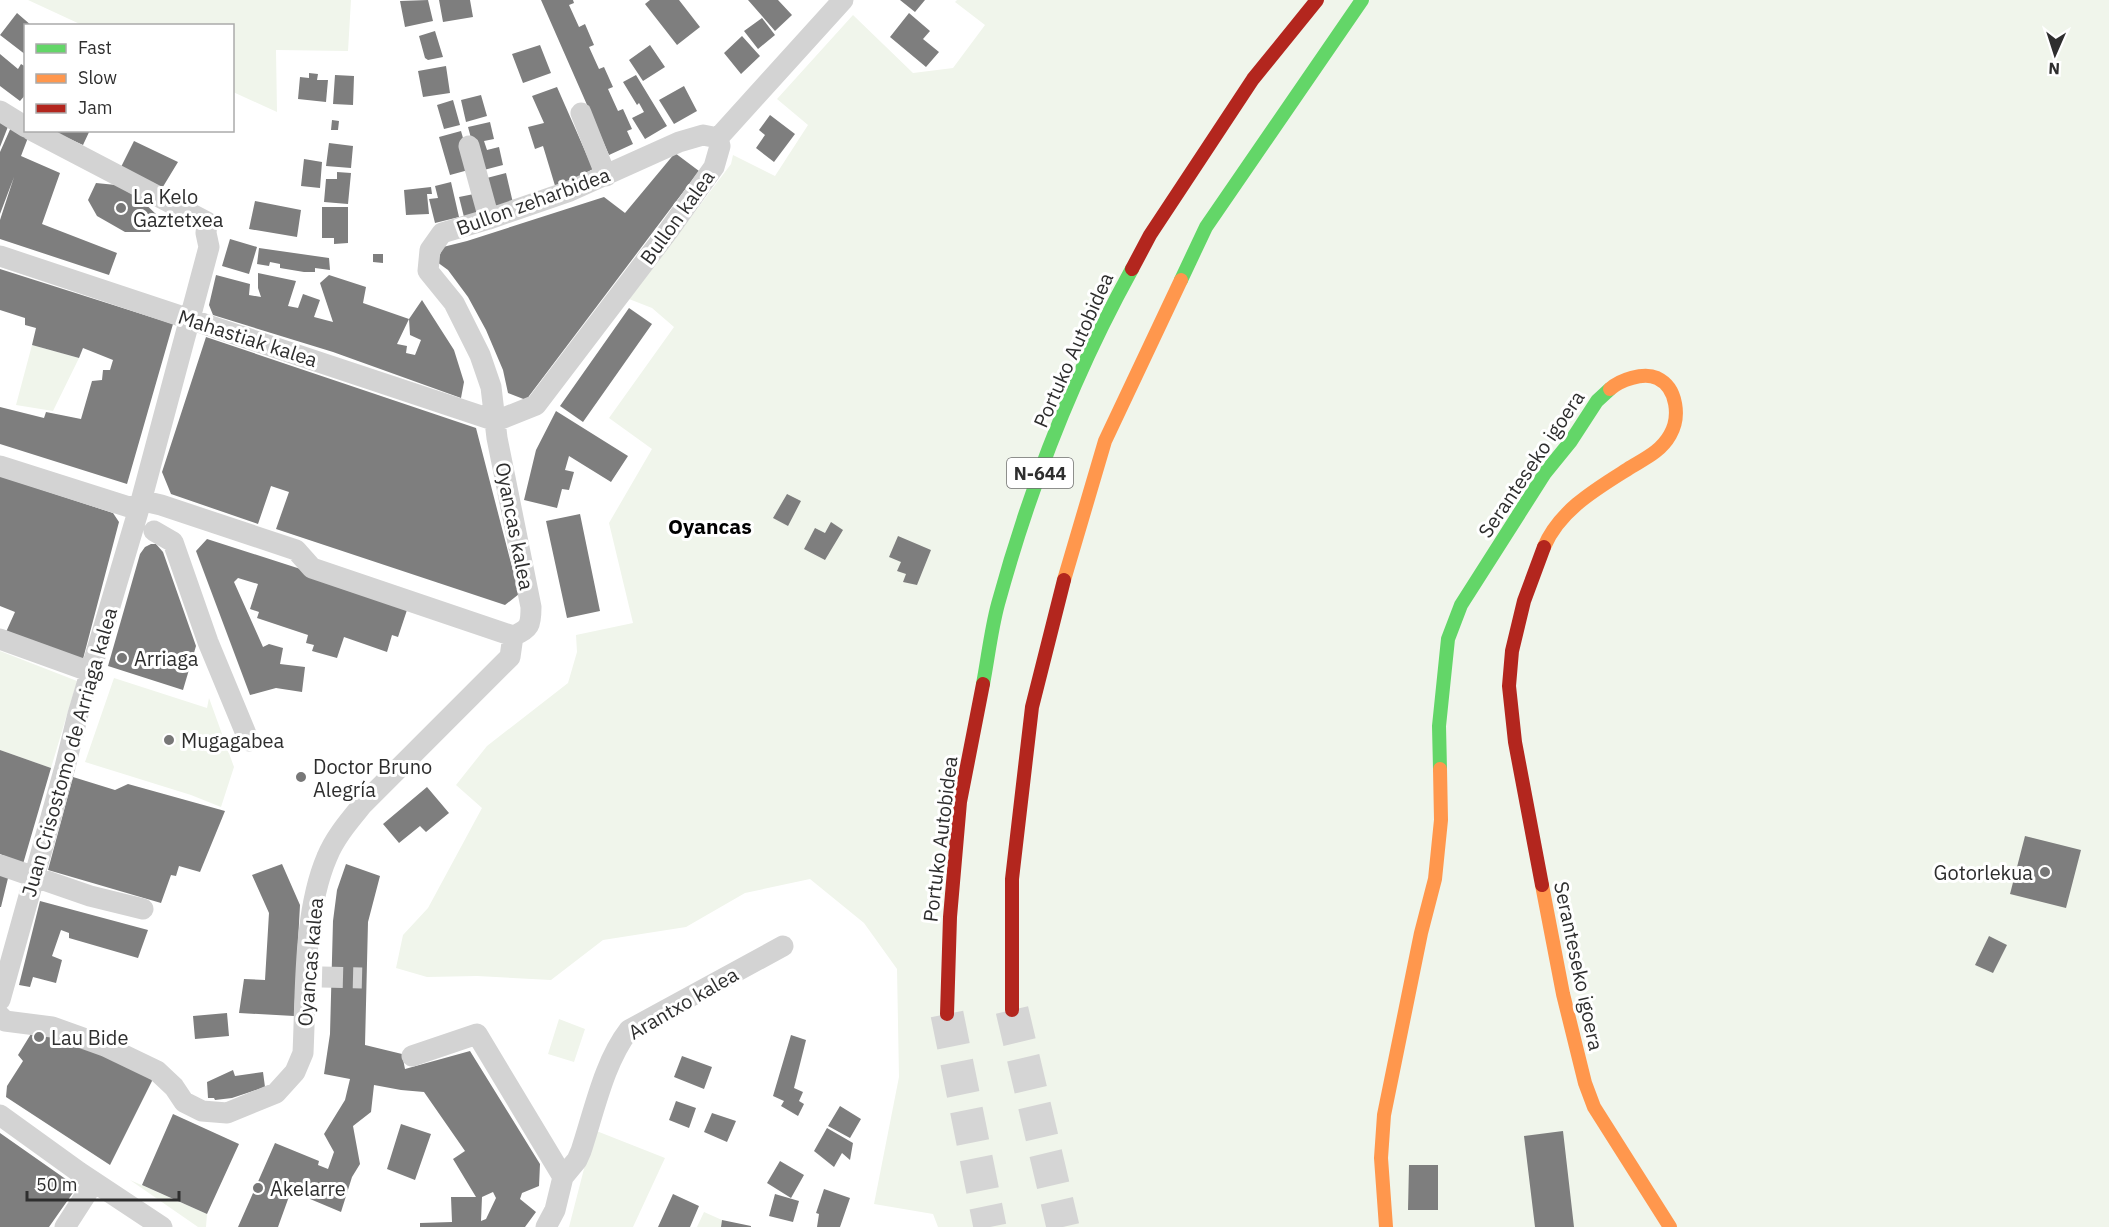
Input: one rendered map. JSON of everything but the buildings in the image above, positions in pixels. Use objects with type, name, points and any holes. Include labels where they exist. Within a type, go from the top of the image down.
[{"type":"main road","name":"Portuko Autobidea","points":[[947,1014],[950,917],[960,802],[998,605],[1030,501],[1070,394],[1112,305],[1150,234],[1253,79],[1317,0]]},
{"type":"main road","name":"N-644","points":[[1012,1010],[1012,879],[1032,707],[1061,588],[1105,441],[1206,227],[1362,0]]},
{"type":"main road","name":"Seranteseko igoera","points":[[1386,1227],[1382,1158],[1384,1115],[1421,933],[1435,879],[1441,820],[1439,726],[1448,639],[1461,605],[1545,473],[1597,400],[1618,382],[1646,376],[1657,378],[1666,385],[1673,396],[1676,422],[1670,435],[1659,448],[1568,511],[1548,537],[1524,601],[1512,651],[1509,686],[1515,742],[1535,852],[1563,994],[1584,1083],[1594,1107],[1670,1227]]},
{"type":"street","points":[[718,138],[843,0]]},
{"type":"street","points":[[0,111],[24,126]]},
{"type":"street","points":[[581,112],[606,176]]},
{"type":"street","name":"Juan Crisostomo de Arriaga kalea","points":[[0,1000],[78,714],[140,505],[209,247],[206,233],[207,222],[35,132]]},
{"type":"street","name":"Bullon zeharbidea","points":[[496,421],[491,387],[480,356],[454,303],[429,271],[430,250],[442,233],[570,191],[679,142],[703,135],[718,138]]},
{"type":"street","name":"Bullon kalea","points":[[496,421],[536,405],[714,167],[720,146],[718,138]]},
{"type":"street","points":[[469,146],[489,219]]},
{"type":"street","name":"Mahastiak kalea","points":[[0,256],[496,421]]},
{"type":"street","name":"Oyancas kalea","points":[[0,1016],[5,1021],[52,1027],[116,1051],[157,1071],[174,1087],[184,1102],[202,1112],[227,1113],[276,1094],[295,1072],[303,1053],[311,914],[327,855],[344,827],[363,804],[498,671],[510,657],[513,636],[524,632],[531,623],[531,607],[497,438],[496,421]]},
{"type":"street","points":[[0,466],[129,507],[148,502],[161,505],[296,550],[312,568],[513,636]]},
{"type":"street","points":[[154,531],[173,543],[208,642],[249,741]]},
{"type":"street","points":[[0,639],[92,672]]},
{"type":"street","points":[[0,865],[90,896],[143,909]]},
{"type":"street","name":"Arantxo kalea","points":[[546,1227],[555,1210],[563,1177],[573,1166],[581,1151],[619,1043],[629,1030],[783,946]]},
{"type":"street","points":[[412,1056],[477,1034],[563,1177]]},
{"type":"street","points":[[0,1115],[162,1227]]},
{"type":"street","points":[[65,1227],[94,1182]]},
{"type":"shaded area","points":[[28,0],[351,0],[348,51],[276,50],[277,112],[234,92],[234,24],[80,24]]},
{"type":"shaded area","points":[[957,0],[2109,0],[2109,1227],[938,1227],[933,1214],[874,1204],[899,1077],[897,969],[864,923],[810,879],[745,893],[686,927],[603,940],[551,980],[477,976],[427,977],[396,968],[403,935],[428,908],[482,808],[456,785],[487,746],[568,683],[577,652],[576,635],[633,623],[609,523],[652,449],[609,418],[674,327],[652,308],[629,299],[731,164],[733,155],[775,176],[808,125],[777,99],[853,15],[913,73],[953,68],[985,25],[955,2]]},
{"type":"shaded area","points":[[32,345],[79,358],[53,411],[16,405]]},
{"type":"shaded area","points":[[0,651],[77,681],[51,768],[0,750]]},
{"type":"shaded area","points":[[114,678],[207,708],[209,698],[234,767],[221,807],[191,795],[85,762]]},
{"type":"shaded area","points":[[559,1019],[585,1029],[574,1062],[548,1054]]},
{"type":"shaded area","points":[[594,1130],[665,1158],[633,1227],[569,1227]]},
{"type":"shaded area","points":[[130,1180],[207,1214],[206,1227],[198,1227]]},
{"type":"shaded area","points":[[704,1212],[722,1220],[721,1227],[697,1227]]},
{"type":"tunnel","points":[[322,977],[362,978]]},
{"type":"tunnel","points":[[1012,1010],[1063,1227]]},
{"type":"tunnel","points":[[947,1014],[990,1227]]},
{"type":"traffic: fast","points":[[1181,280],[1206,227],[1362,0]]},
{"type":"traffic: fast","points":[[983,684],[998,604],[1039,474],[1091,349],[1132,269]]},
{"type":"traffic: fast","points":[[1440,769],[1439,726],[1448,639],[1461,605],[1545,473],[1571,441],[1597,401],[1610,389]]},
{"type":"traffic: slow","points":[[1064,580],[1105,441],[1181,280]]},
{"type":"traffic: slow","points":[[1544,547],[1560,521],[1570,511],[1593,492],[1658,450],[1673,428],[1676,412],[1673,396],[1664,383],[1657,378],[1651,376],[1632,378],[1610,389]]},
{"type":"traffic: slow","points":[[1386,1227],[1381,1158],[1384,1115],[1421,933],[1435,879],[1441,820],[1440,769]]},
{"type":"traffic: slow","points":[[1542,885],[1563,994],[1585,1083],[1594,1107],[1670,1227]]},
{"type":"traffic: jam","points":[[1132,269],[1150,235],[1253,79],[1317,0]]},
{"type":"traffic: jam","points":[[1542,885],[1515,742],[1509,686],[1512,651],[1524,601],[1544,547]]},
{"type":"traffic: jam","points":[[1012,1010],[1012,879],[1032,707],[1064,580]]},
{"type":"traffic: jam","points":[[947,1014],[950,917],[960,802],[983,684]]},
{"type":"place","name":"La Kelo Gaztetxea","points":[[121,208]]},
{"type":"place","name":"Arriaga","points":[[122,658]]},
{"type":"place","name":"Mugagabea","points":[[169,740]]},
{"type":"place","name":"Doctor Bruno Alegría","points":[[301,777]]},
{"type":"place","name":"Gotorlekua","points":[[2045,872]]},
{"type":"place","name":"Lau Bide","points":[[39,1037]]},
{"type":"place","name":"Akelarre","points":[[258,1188]]},
{"type":"district","name":"Oyancas","points":[[710,526]]}]
